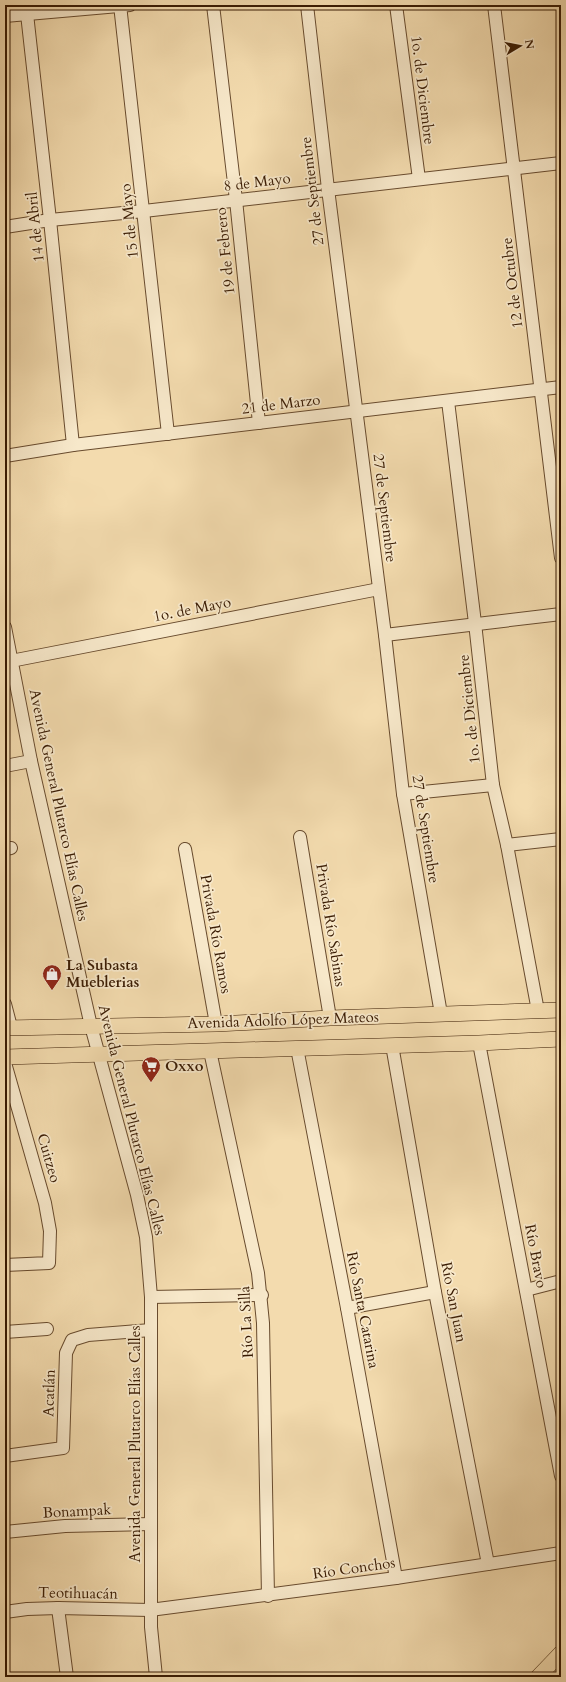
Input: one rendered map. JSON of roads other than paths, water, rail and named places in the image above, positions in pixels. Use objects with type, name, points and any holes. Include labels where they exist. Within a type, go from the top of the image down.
[{"type":"main road","name":"Avenida Adolfo López Mateos","points":[[8,1028],[216,1024],[330,1018],[561,1010]]},
{"type":"main road","name":"Avenida Adolfo López Mateos","points":[[5,1057],[98,1053],[479,1043],[561,1039]]},
{"type":"main road","points":[[538,1677],[561,1653]]},
{"type":"street","points":[[5,16],[27,9],[123,5]]},
{"type":"street","name":"15 de Mayo","points":[[123,5],[168,434]]},
{"type":"street","name":"19 de Febrero","points":[[214,5],[259,423]]},
{"type":"street","name":"27 de Septiembre","points":[[307,5],[328,189],[385,635],[403,794],[441,1014]]},
{"type":"street","name":"1o. de Diciembre","points":[[396,5],[418,179]]},
{"type":"street","name":"12 de Octubre","points":[[494,5],[561,558]]},
{"type":"street","name":"14 de Abril","points":[[27,9],[74,445]]},
{"type":"street","name":"8 de Mayo","points":[[5,227],[50,220],[144,211],[561,163]]},
{"type":"street","name":"21 de Marzo","points":[[5,456],[74,445],[561,387]]},
{"type":"street","name":"1o. de Diciembre","points":[[448,400],[476,623],[493,784],[507,845],[538,1011]]},
{"type":"street","name":"1o. de Mayo","points":[[11,661],[379,589]]},
{"type":"street","points":[[385,635],[561,614]]},
{"type":"street","name":"Avenida General Plutarco Elías Calles","points":[[5,627],[6,643],[91,1026],[143,1219],[151,1297],[150,1610],[152,1648],[156,1677]]},
{"type":"street","points":[[5,766],[32,761]]},
{"type":"street","points":[[403,794],[493,784]]},
{"type":"street","name":"Privada Río Sabinas","points":[[300,837],[330,1018]]},
{"type":"street","points":[[507,845],[561,839]]},
{"type":"street","name":"Privada Río Ramos","points":[[185,849],[216,1024]]},
{"type":"street","points":[[5,1004],[8,1028]]},
{"type":"street","name":"Río Bravo","points":[[479,1043],[561,1476]]},
{"type":"street","name":"Río San Juan","points":[[392,1045],[435,1292],[488,1564]]},
{"type":"street","name":"Río Santa Catarina","points":[[296,1048],[347,1308],[396,1578]]},
{"type":"street","name":"Río La Silla","points":[[210,1051],[262,1295],[264,1323],[268,1596]]},
{"type":"street","name":"Cuitzeo","points":[[5,1063],[45,1203],[50,1231],[49,1263],[5,1265]]},
{"type":"street","points":[[526,1290],[561,1280]]},
{"type":"street","points":[[347,1308],[435,1292]]},
{"type":"street","points":[[151,1297],[262,1295]]},
{"type":"street","points":[[5,1332],[47,1329]]},
{"type":"street","name":"Acatlán","points":[[5,1456],[63,1448],[66,1353],[72,1340],[88,1335],[150,1330]]},
{"type":"street","name":"Bonampak","points":[[5,1532],[64,1526],[151,1524]]},
{"type":"street","name":"Río Conchos","points":[[150,1610],[268,1596],[561,1553]]},
{"type":"street","points":[[58,1608],[67,1677]]},
{"type":"street","name":"Teotihuacán","points":[[5,1612],[28,1609],[58,1608],[150,1610]]},
{"type":"place","name":"La Subasta Mueblerias","points":[[52,991]]},
{"type":"place","name":"Oxxo","points":[[151,1083]]}]
